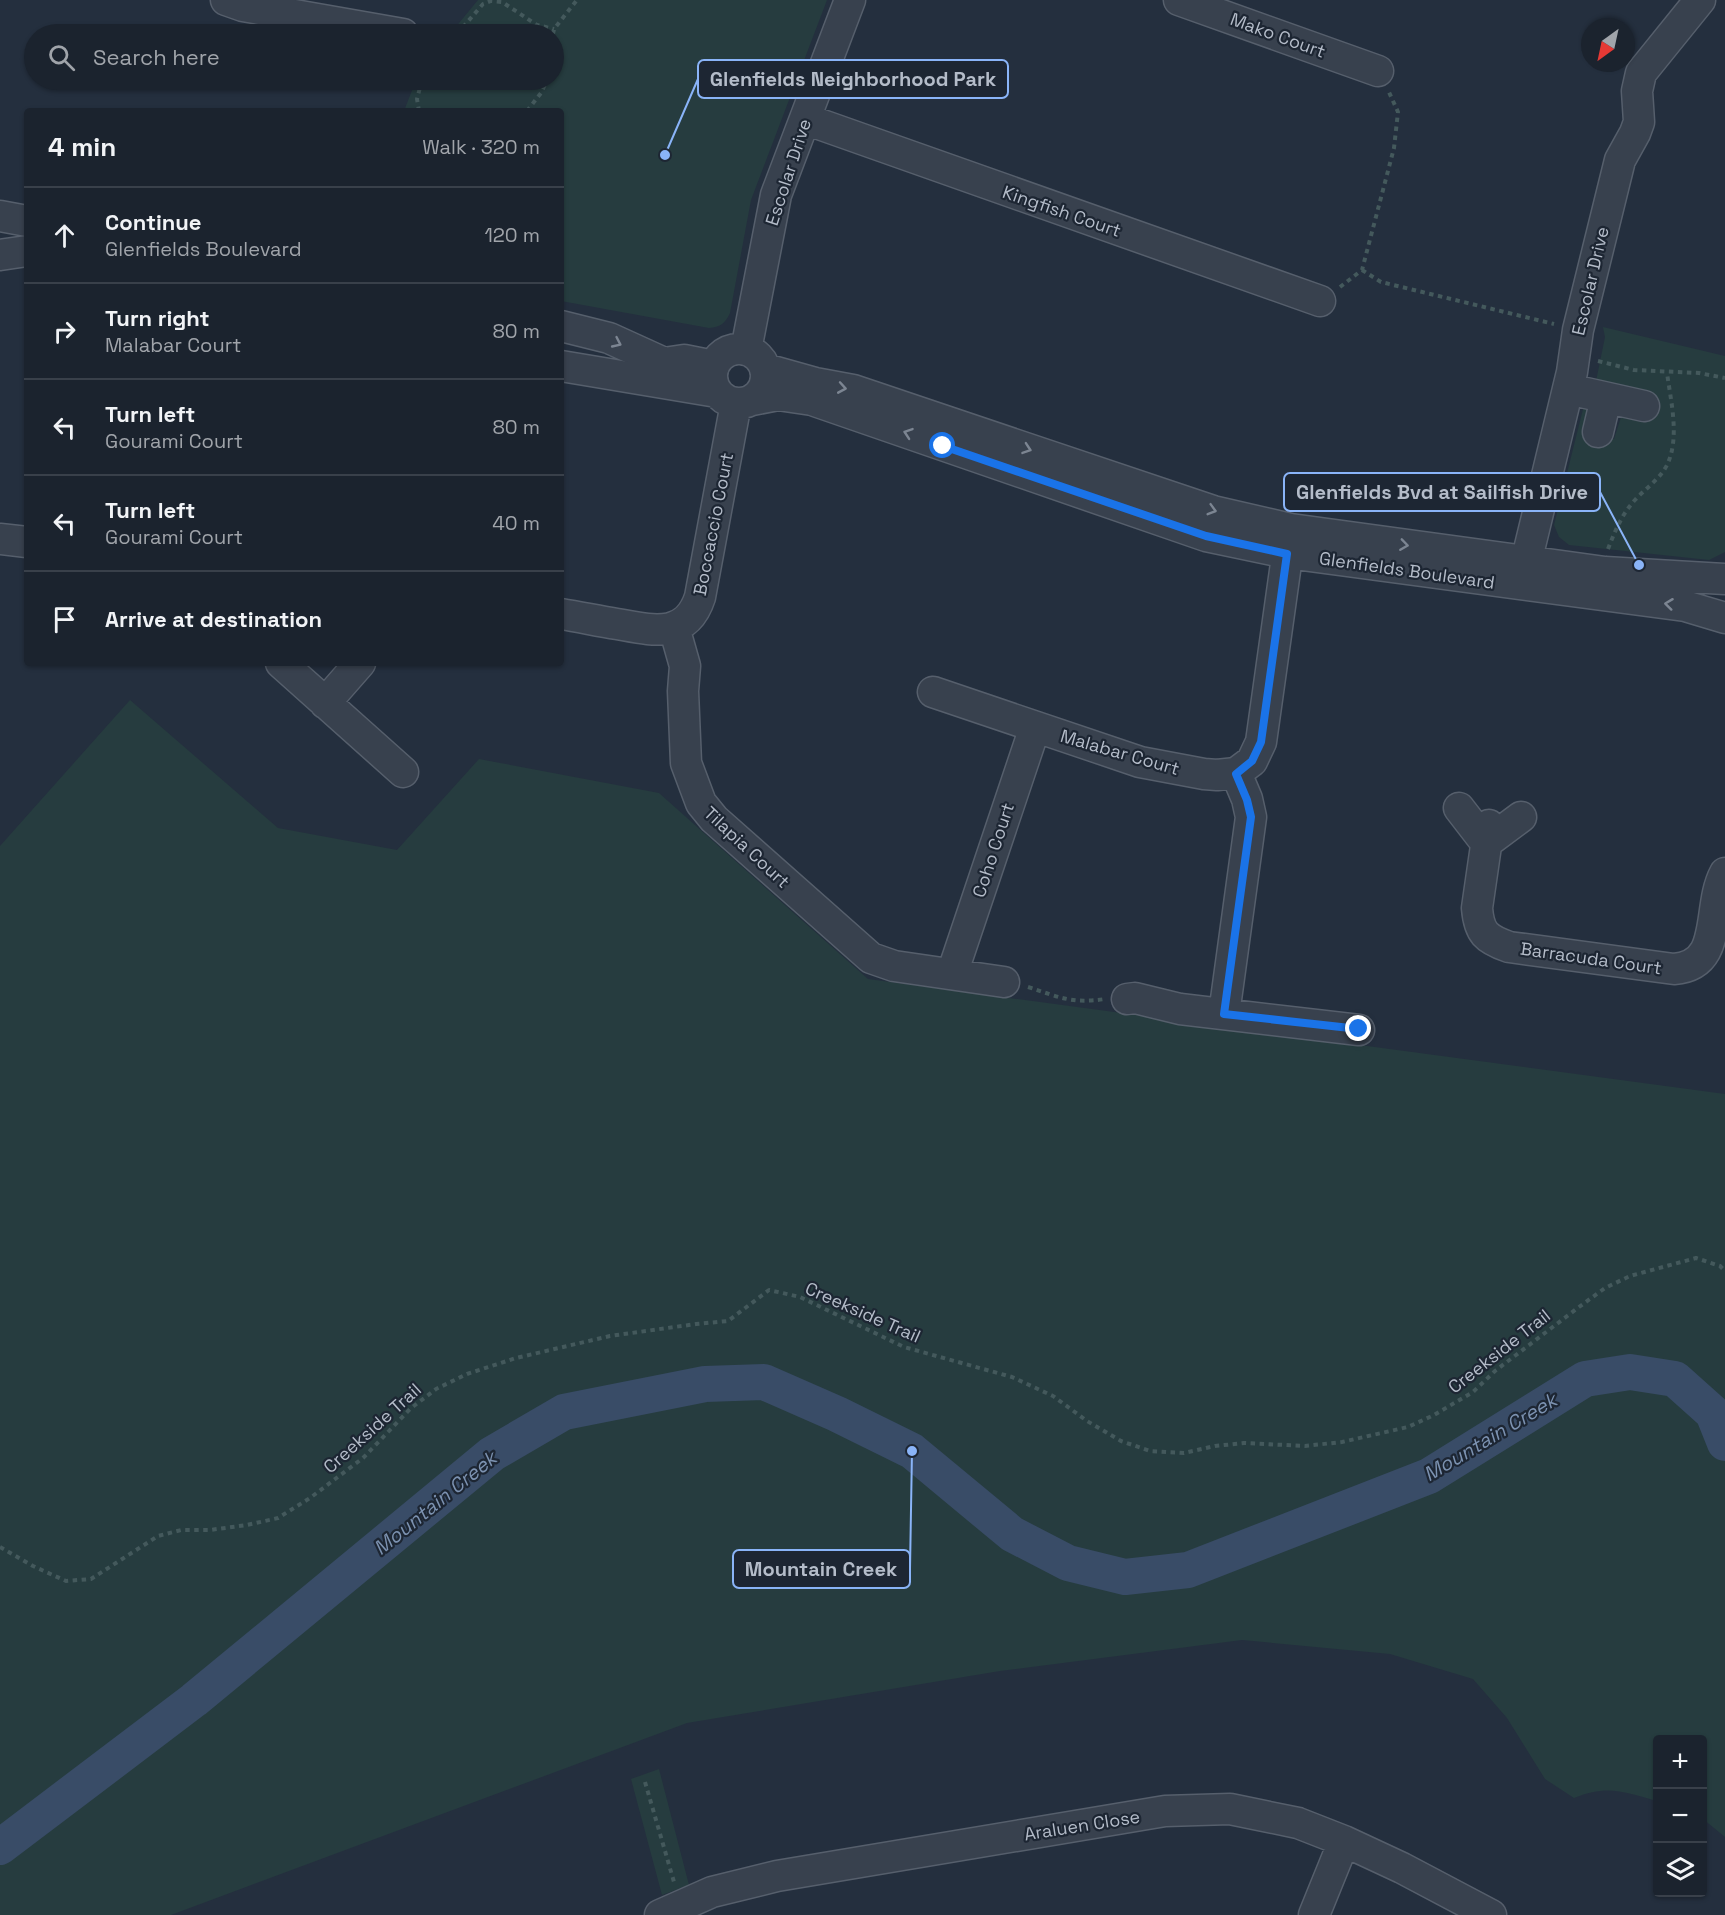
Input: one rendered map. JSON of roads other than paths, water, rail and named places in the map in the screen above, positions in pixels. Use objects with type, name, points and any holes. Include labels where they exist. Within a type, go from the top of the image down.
[{"type":"street","points":[[226,0],[243,6],[346,24]]},
{"type":"street","name":"Escolar Drive","points":[[730,390],[760,393],[764,386],[755,360],[771,212],[850,0]]},
{"type":"street","name":"Mako Court","points":[[1179,0],[1378,71]]},
{"type":"street","name":"Escolar Drive","points":[[1524,573],[1620,160],[1639,122],[1637,91],[1641,73],[1700,0]]},
{"type":"street","name":"Kingfish Court","points":[[805,119],[1320,301]]},
{"type":"street","points":[[0,216],[24,220]]},
{"type":"street","points":[[0,255],[24,251]]},
{"type":"street","name":"Glenfields Boulevard","points":[[564,327],[609,338],[664,363],[684,360],[730,390]]},
{"type":"street","points":[[730,390],[722,356],[730,351],[755,360]]},
{"type":"street","name":"Glenfields Boulevard","points":[[755,360],[815,383],[853,390],[1213,511],[1289,541]]},
{"type":"street","name":"Glenfields Boulevard","points":[[564,366],[812,400],[1206,536],[1289,541],[1524,573],[1685,606],[1725,618]]},
{"type":"street","points":[[1568,389],[1644,406]]},
{"type":"street","name":"Boccaccio Court","points":[[674,627],[690,616],[700,597],[730,390]]},
{"type":"street","points":[[1598,432],[1606,398]]},
{"type":"street","points":[[0,539],[24,542]]},
{"type":"street","points":[[1224,1014],[1251,817],[1247,800],[1236,774],[1252,761],[1261,742],[1289,541]]},
{"type":"street","name":"Glenfields Boulevard","points":[[1524,573],[1605,572],[1725,579]]},
{"type":"street","points":[[564,615],[655,631],[674,627]]},
{"type":"street","name":"Tilapia Court","points":[[674,627],[685,666],[683,691],[686,763],[701,803],[707,812],[871,958],[888,964],[952,974]]},
{"type":"street","points":[[325,703],[357,666]]},
{"type":"street","points":[[286,668],[403,772]]},
{"type":"street","name":"Malabar Court","points":[[933,692],[1159,766],[1217,775],[1236,774]]},
{"type":"street","name":"Coho Court","points":[[952,974],[1035,727]]},
{"type":"street","points":[[1459,808],[1487,834],[1521,817]]},
{"type":"street","name":"Barracuda Court","points":[[1487,834],[1477,909],[1478,921],[1488,938],[1509,947],[1674,969],[1692,967],[1708,951],[1717,895],[1725,873]]},
{"type":"street","points":[[952,974],[1004,982]]},
{"type":"street","points":[[1127,999],[1135,998],[1180,1009],[1359,1029]]},
{"type":"street","name":"Araluen Close","points":[[671,1910],[712,1892],[777,1876],[1165,1811],[1230,1809],[1298,1823],[1344,1841],[1402,1868],[1491,1915]]},
{"type":"street","points":[[1314,1915],[1344,1841]]},
{"type":"waterway","name":"Mountain Creek","points":[[0,1847],[194,1700],[492,1454],[564,1412],[705,1384],[764,1382],[837,1414],[912,1451],[1012,1534],[1068,1563],[1125,1577],[1188,1570],[1429,1476],[1585,1379],[1630,1372],[1675,1379],[1713,1413],[1725,1443]]},
{"type":"place","name":"Glenfields Neighborhood Park","points":[[665,155]]},
{"type":"place","name":"Glenfields Bvd at Sailfish Drive","points":[[1639,565]]},
{"type":"place","name":"Mountain Creek","points":[[912,1451]]}]
